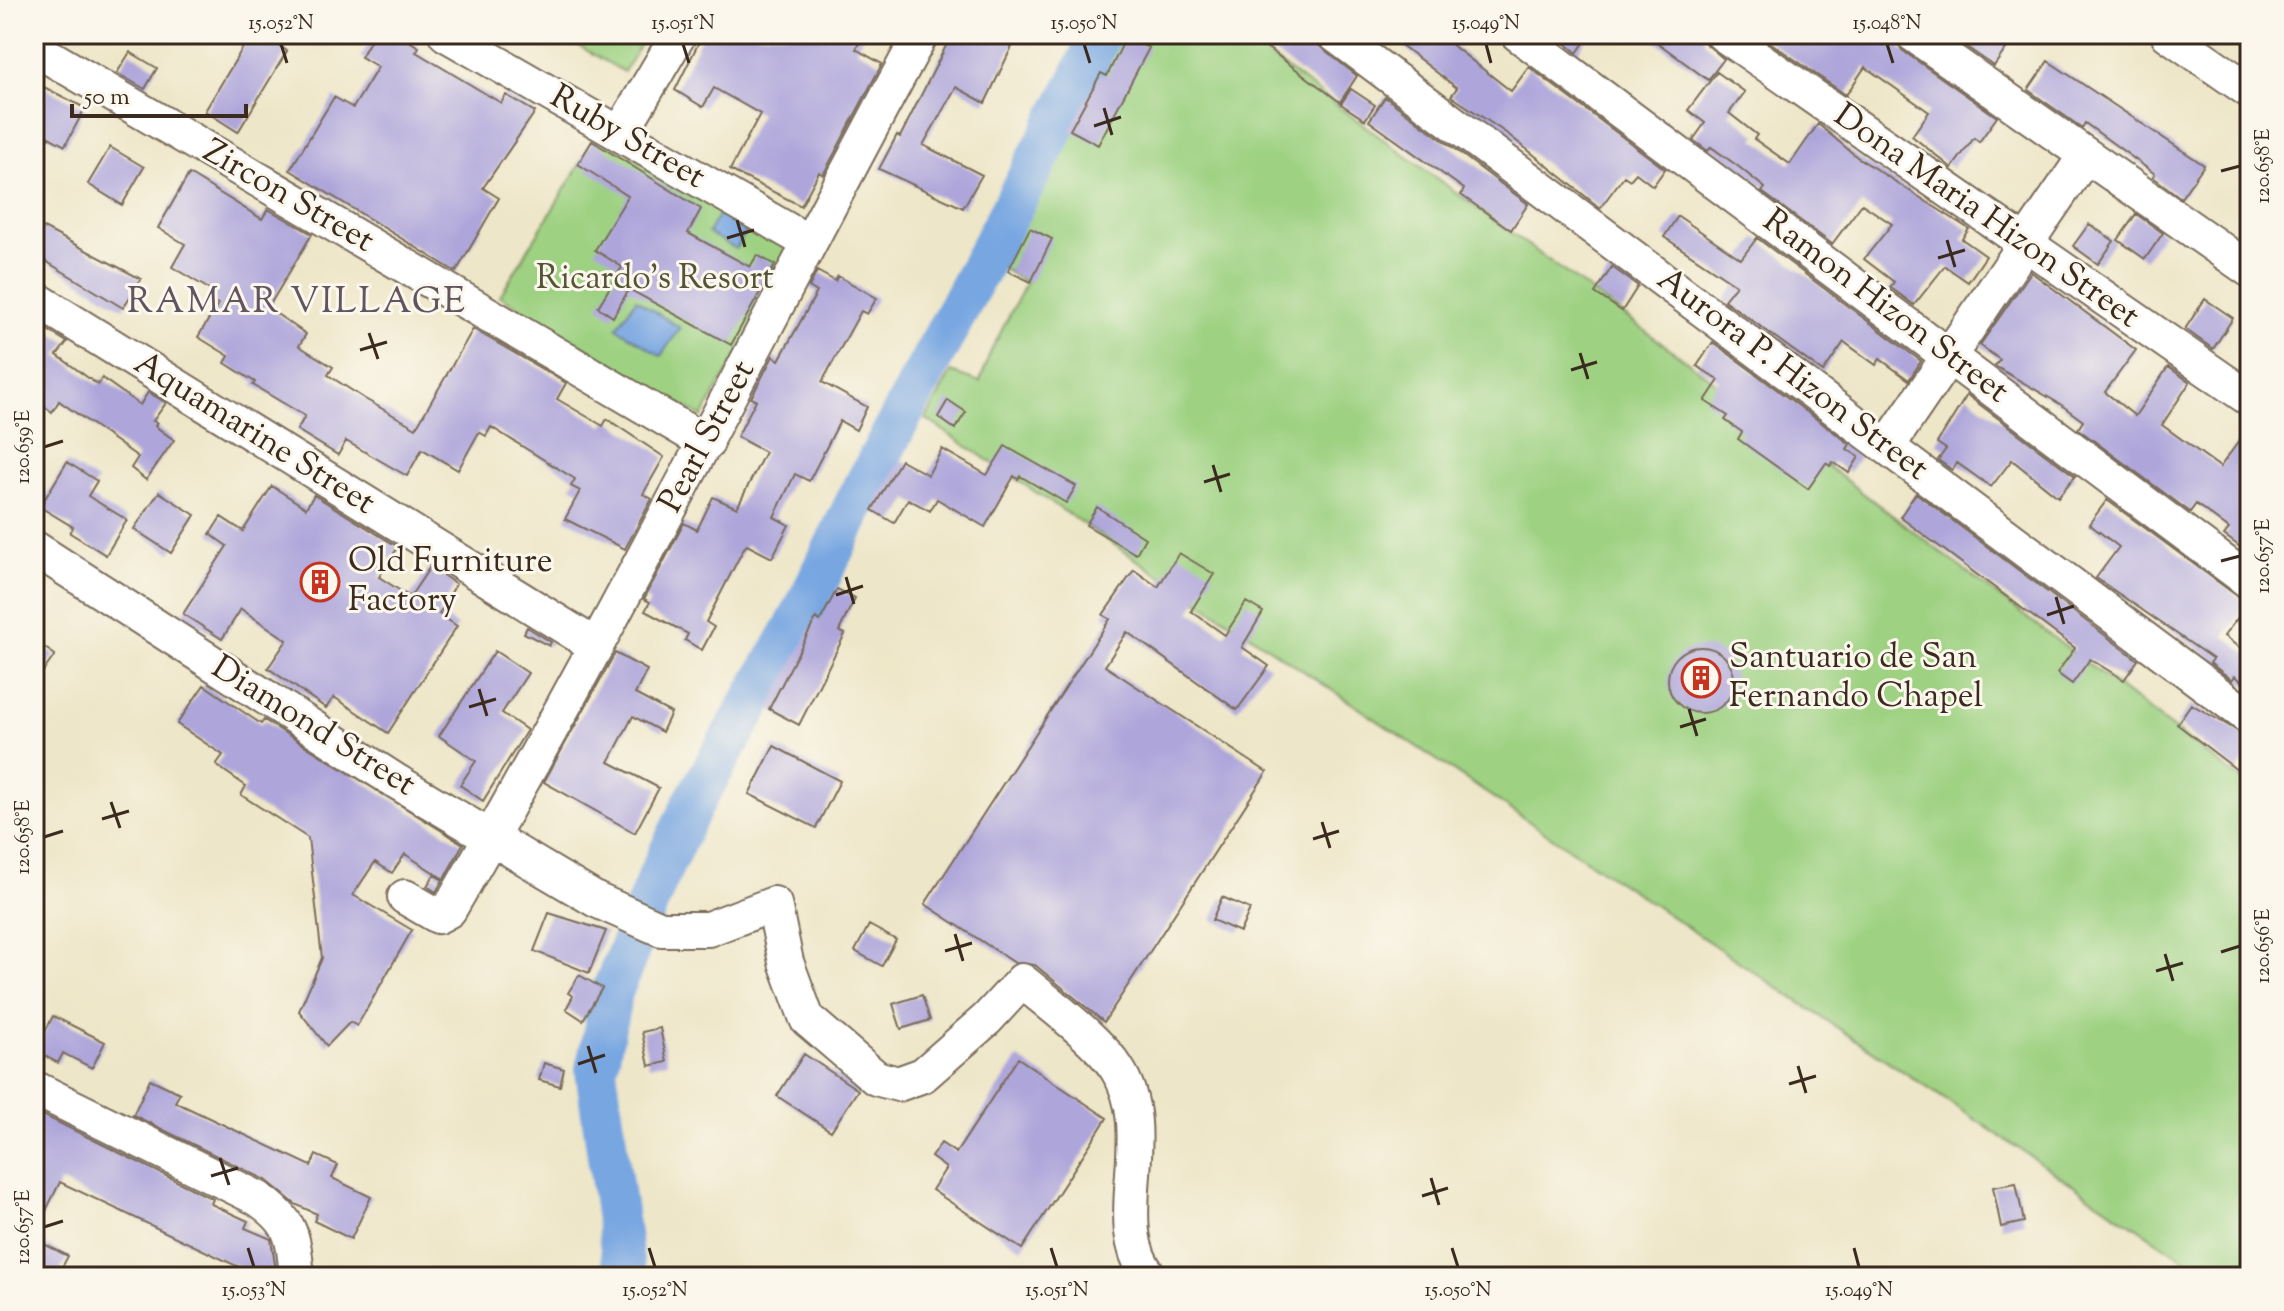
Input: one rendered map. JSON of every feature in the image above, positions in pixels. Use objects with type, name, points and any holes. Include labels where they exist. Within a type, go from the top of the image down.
[{"type":"street","name":"Ruby Street","points":[[446,34],[808,242]]},
{"type":"street","points":[[620,134],[679,34]]},
{"type":"street","name":"Pearl Street","points":[[405,897],[438,916],[446,914],[491,838],[707,443],[808,242],[921,34]]},
{"type":"street","name":"Aurora P. Hizon Street","points":[[1334,34],[2250,718]]},
{"type":"street","name":"Ramon Hizon Street","points":[[1518,34],[2250,582]]},
{"type":"street","name":"Dona Maria Hizon Street","points":[[1723,34],[2250,399]]},
{"type":"street","points":[[1913,34],[2250,270]]},
{"type":"street","points":[[2168,34],[2250,91]]},
{"type":"street","name":"Zircon Street","points":[[34,48],[707,443]]},
{"type":"street","points":[[1887,447],[2086,155]]},
{"type":"street","name":"Aquamarine Street","points":[[34,298],[596,646]]},
{"type":"street","name":"Diamond Street","points":[[34,548],[380,771],[596,900],[661,929],[708,929],[774,904],[786,962],[807,1019],[876,1078],[898,1084],[923,1075],[958,1046],[1022,981],[1117,1068],[1128,1094],[1136,1129],[1131,1219],[1135,1247],[1150,1277]]},
{"type":"street","points":[[34,1088],[257,1198],[277,1211],[290,1227],[297,1277]]},
{"type":"green space","points":[[558,34],[646,34],[624,72]]},
{"type":"green space","points":[[1107,34],[1239,34],[1748,406],[2250,787],[2250,1277],[2211,1277],[926,419],[951,372],[980,382],[989,355],[1026,283],[1002,268]]},
{"type":"green space","name":"Ricardo's Resort","points":[[597,136],[796,252],[702,417],[500,296]]},
{"type":"water","points":[[720,212],[748,228],[736,249],[708,233]]},
{"type":"water","points":[[636,299],[680,328],[661,356],[617,328]]},
{"type":"building","points":[[251,34],[278,34],[274,42],[287,51],[238,132],[205,111]]},
{"type":"building","points":[[374,34],[397,34],[419,47],[416,52],[501,103],[506,95],[535,112],[483,188],[499,198],[456,272],[290,170],[334,97],[353,108],[378,67],[361,57]]},
{"type":"building","points":[[703,34],[864,34],[856,49],[882,64],[823,175],[819,172],[801,206],[730,170],[760,114],[714,88],[703,107],[675,90]]},
{"type":"building","points":[[952,34],[1018,34],[985,103],[956,87],[923,145],[982,175],[963,208],[879,169],[897,135],[900,137]]},
{"type":"building","points":[[1249,34],[1305,34],[1357,76],[1340,102]]},
{"type":"building","points":[[1387,34],[1438,34],[1511,91],[1529,67],[1665,169],[1653,186],[1636,173],[1630,180],[1624,176],[1600,208],[1509,135],[1451,96],[1457,88]]},
{"type":"building","points":[[1555,34],[1590,34],[1577,53]]},
{"type":"building","points":[[1646,34],[1703,34],[1705,43],[1724,59],[1708,80]]},
{"type":"building","points":[[1758,34],[1893,34],[1902,50],[1997,117],[1979,142],[1974,138],[1952,168],[1912,136],[1929,112],[1865,67],[1846,95]]},
{"type":"building","points":[[1948,34],[2016,34],[1994,66]]},
{"type":"building","points":[[1126,37],[1149,48],[1098,145],[1070,130],[1101,73],[1107,76]]},
{"type":"building","points":[[130,52],[157,68],[145,89],[117,73]]},
{"type":"building","points":[[2048,61],[2204,165],[2181,198],[2153,177],[2155,174],[2085,123],[2082,128],[2028,90]]},
{"type":"building","points":[[1717,72],[1745,92],[1729,113],[1757,135],[1754,139],[1790,164],[1818,124],[1857,157],[1969,229],[1962,239],[1986,256],[1968,282],[1945,266],[1914,305],[1890,287],[1894,282],[1864,259],[1892,224],[1862,204],[1832,244],[1762,192],[1765,188],[1739,167],[1711,147],[1708,151],[1693,140],[1705,123],[1688,110]]},
{"type":"building","points":[[34,82],[85,108],[65,146],[34,129]]},
{"type":"building","points":[[1351,89],[1375,105],[1365,120],[1341,104]]},
{"type":"building","points":[[1385,97],[1528,204],[1511,230],[1461,195],[1464,189],[1369,121]]},
{"type":"building","points":[[592,141],[701,209],[688,233],[750,267],[757,255],[775,265],[731,345],[629,289],[613,317],[598,307],[622,267],[595,250],[628,196],[578,164]]},
{"type":"building","points":[[110,147],[144,167],[122,205],[88,184]]},
{"type":"building","points":[[189,174],[262,219],[268,209],[312,234],[268,308],[306,334],[299,346],[333,367],[328,375],[365,399],[416,428],[473,329],[566,383],[557,399],[603,426],[607,419],[664,457],[643,494],[652,499],[625,549],[565,519],[580,491],[571,486],[575,479],[491,427],[486,436],[479,432],[458,470],[422,449],[407,476],[346,441],[338,455],[297,430],[305,416],[253,385],[255,382],[225,363],[229,356],[198,337],[218,304],[210,299],[214,292],[172,267],[185,244],[158,228]]},
{"type":"building","points":[[2136,214],[2163,233],[2145,259],[2118,240]]},
{"type":"building","points":[[1678,216],[1741,259],[1757,238],[1921,361],[1909,380],[1880,359],[1876,365],[1844,342],[1823,372],[1724,300],[1736,285],[1664,237]]},
{"type":"building","points":[[34,223],[141,279],[123,308],[34,254]]},
{"type":"building","points":[[2089,224],[2114,241],[2098,264],[2073,246]]},
{"type":"building","points":[[1030,228],[1052,239],[1031,282],[1008,271]]},
{"type":"building","points":[[1612,267],[1638,286],[1622,311],[1595,293]]},
{"type":"building","points":[[817,271],[835,281],[838,276],[877,298],[867,314],[861,311],[822,382],[867,407],[856,430],[840,421],[809,481],[795,474],[774,517],[789,525],[772,558],[747,545],[744,548],[706,622],[714,627],[702,650],[685,640],[688,634],[645,611],[650,602],[644,599],[684,523],[697,530],[713,497],[737,508],[765,452],[737,437],[756,400],[751,398],[773,356],[779,360],[817,292],[809,287]]},
{"type":"building","points":[[2031,272],[2136,350],[2105,392],[2135,416],[2168,367],[2190,382],[2162,425],[2220,467],[2250,426],[2250,554],[2224,535],[2229,529],[2196,504],[2190,512],[2078,429],[2083,421],[1995,366],[2000,360],[1980,345]]},
{"type":"building","points":[[2205,299],[2233,318],[2213,349],[2185,329]]},
{"type":"building","points":[[34,322],[67,342],[57,355],[98,385],[102,378],[140,405],[148,392],[166,403],[153,421],[174,440],[146,480],[131,468],[138,457],[59,401],[52,412],[34,399],[34,385],[48,366],[34,356]]},
{"type":"building","points":[[1713,342],[1850,444],[1847,449],[1859,457],[1849,473],[1833,462],[1830,466],[1826,463],[1808,489],[1738,439],[1742,432],[1725,420],[1728,416],[1705,401],[1719,380],[1697,366]]},
{"type":"building","points":[[1967,395],[2075,476],[2058,497],[2012,460],[1991,487],[1957,463],[1952,470],[1938,460],[1946,449],[1937,443]]},
{"type":"building","points":[[948,400],[966,412],[955,429],[938,417]]},
{"type":"building","points":[[1005,446],[1076,486],[1066,503],[1020,476],[1018,479],[1014,476],[985,527],[937,499],[930,511],[908,499],[894,523],[872,510],[901,460],[928,475],[942,449],[987,475]]},
{"type":"building","points":[[67,462],[97,481],[88,496],[127,520],[106,555],[70,533],[73,527],[40,507]]},
{"type":"building","points":[[272,486],[306,508],[314,495],[398,547],[379,577],[410,597],[430,567],[456,584],[439,614],[457,626],[388,733],[334,697],[326,708],[268,668],[287,640],[241,609],[222,639],[183,614],[227,546],[210,534],[221,517],[243,531]]},
{"type":"building","points":[[159,492],[195,515],[171,553],[134,529]]},
{"type":"building","points":[[1916,493],[2138,660],[2124,680],[2090,659],[2072,684],[2057,673],[2075,648],[1900,517]]},
{"type":"building","points":[[2107,500],[2248,604],[2224,636],[2250,656],[2250,688],[2235,676],[2232,680],[2210,663],[2213,659],[2096,578],[2119,547],[2089,524]]},
{"type":"building","points":[[1097,507],[1145,538],[1136,554],[1086,525]]},
{"type":"building","points":[[1179,553],[1214,574],[1191,611],[1225,635],[1246,602],[1263,612],[1242,647],[1269,666],[1237,710],[1127,632],[1105,666],[1267,772],[1104,1022],[1035,965],[1015,963],[925,904],[1110,619],[1103,615],[1134,570],[1158,587]]},
{"type":"building","points":[[837,589],[855,598],[839,631],[845,634],[799,725],[769,709],[816,618],[820,621]]},
{"type":"building","points":[[527,627],[551,642],[549,646],[524,633]]},
{"type":"building","points":[[34,640],[55,655],[34,684]]},
{"type":"building","name":"Santuario de San Fernando Chapel","points":[[1694,647],[1708,647],[1720,652],[1729,661],[1734,680],[1732,693],[1725,704],[1708,713],[1694,713],[1682,708],[1673,699],[1668,687],[1668,673],[1673,661],[1682,652]]},
{"type":"building","points":[[495,651],[528,673],[502,713],[527,730],[483,801],[460,785],[476,761],[439,736]]},
{"type":"building","points":[[615,653],[647,670],[635,694],[671,713],[662,732],[633,716],[609,762],[659,788],[635,833],[544,782]]},
{"type":"building","points":[[204,685],[261,724],[264,720],[463,844],[444,879],[405,854],[392,873],[375,862],[353,895],[412,930],[357,1026],[350,1022],[327,1046],[299,1011],[322,958],[308,838],[241,795],[246,786],[216,765],[223,755],[177,724]]},
{"type":"building","points":[[2191,704],[2250,738],[2250,752],[2237,770],[2177,724]]},
{"type":"building","points":[[774,746],[840,781],[816,828],[749,794]]},
{"type":"building","points":[[434,875],[443,880],[436,892],[427,886]]},
{"type":"building","points":[[1222,897],[1250,909],[1240,932],[1212,920]]},
{"type":"building","points":[[549,913],[606,931],[589,973],[534,951]]},
{"type":"building","points":[[869,925],[896,940],[882,966],[855,951]]},
{"type":"building","points":[[579,975],[602,988],[583,1020],[566,1009],[573,996],[568,993]]},
{"type":"building","points":[[922,995],[930,1020],[901,1029],[893,1004]]},
{"type":"building","points":[[53,1016],[105,1042],[92,1068],[63,1053],[58,1063],[35,1051]]},
{"type":"building","points":[[660,1028],[667,1062],[649,1066],[642,1032]]},
{"type":"building","points":[[804,1054],[858,1090],[831,1131],[777,1096]]},
{"type":"building","points":[[1018,1058],[1107,1118],[1022,1249],[932,1190],[946,1168],[931,1157],[941,1143],[956,1153]]},
{"type":"building","points":[[544,1063],[564,1069],[560,1086],[539,1080]]},
{"type":"building","points":[[150,1079],[180,1093],[175,1102],[311,1166],[316,1155],[338,1165],[332,1178],[371,1197],[351,1239],[314,1221],[317,1214],[295,1204],[266,1180],[133,1115]]},
{"type":"building","points":[[41,1114],[213,1199],[211,1204],[248,1221],[245,1228],[271,1239],[277,1277],[238,1277],[241,1268],[60,1182],[34,1235],[34,1128]]},
{"type":"building","points":[[2016,1183],[2024,1222],[2001,1227],[1993,1187]]},
{"type":"building","points":[[34,1239],[68,1256],[57,1277],[34,1277]]},
{"type":"waterway","points":[[625,1277],[596,1070],[612,992],[661,870],[694,802],[800,618],[859,496],[1081,77],[1100,34]]},
{"type":"place","name":"Old Furniture Factory","points":[[320,582]]},
{"type":"place","name":"Santuario de San Fernando Chapel","points":[[1701,678]]},
{"type":"district","name":"RAMAR VILLAGE","points":[[297,303]]}]
